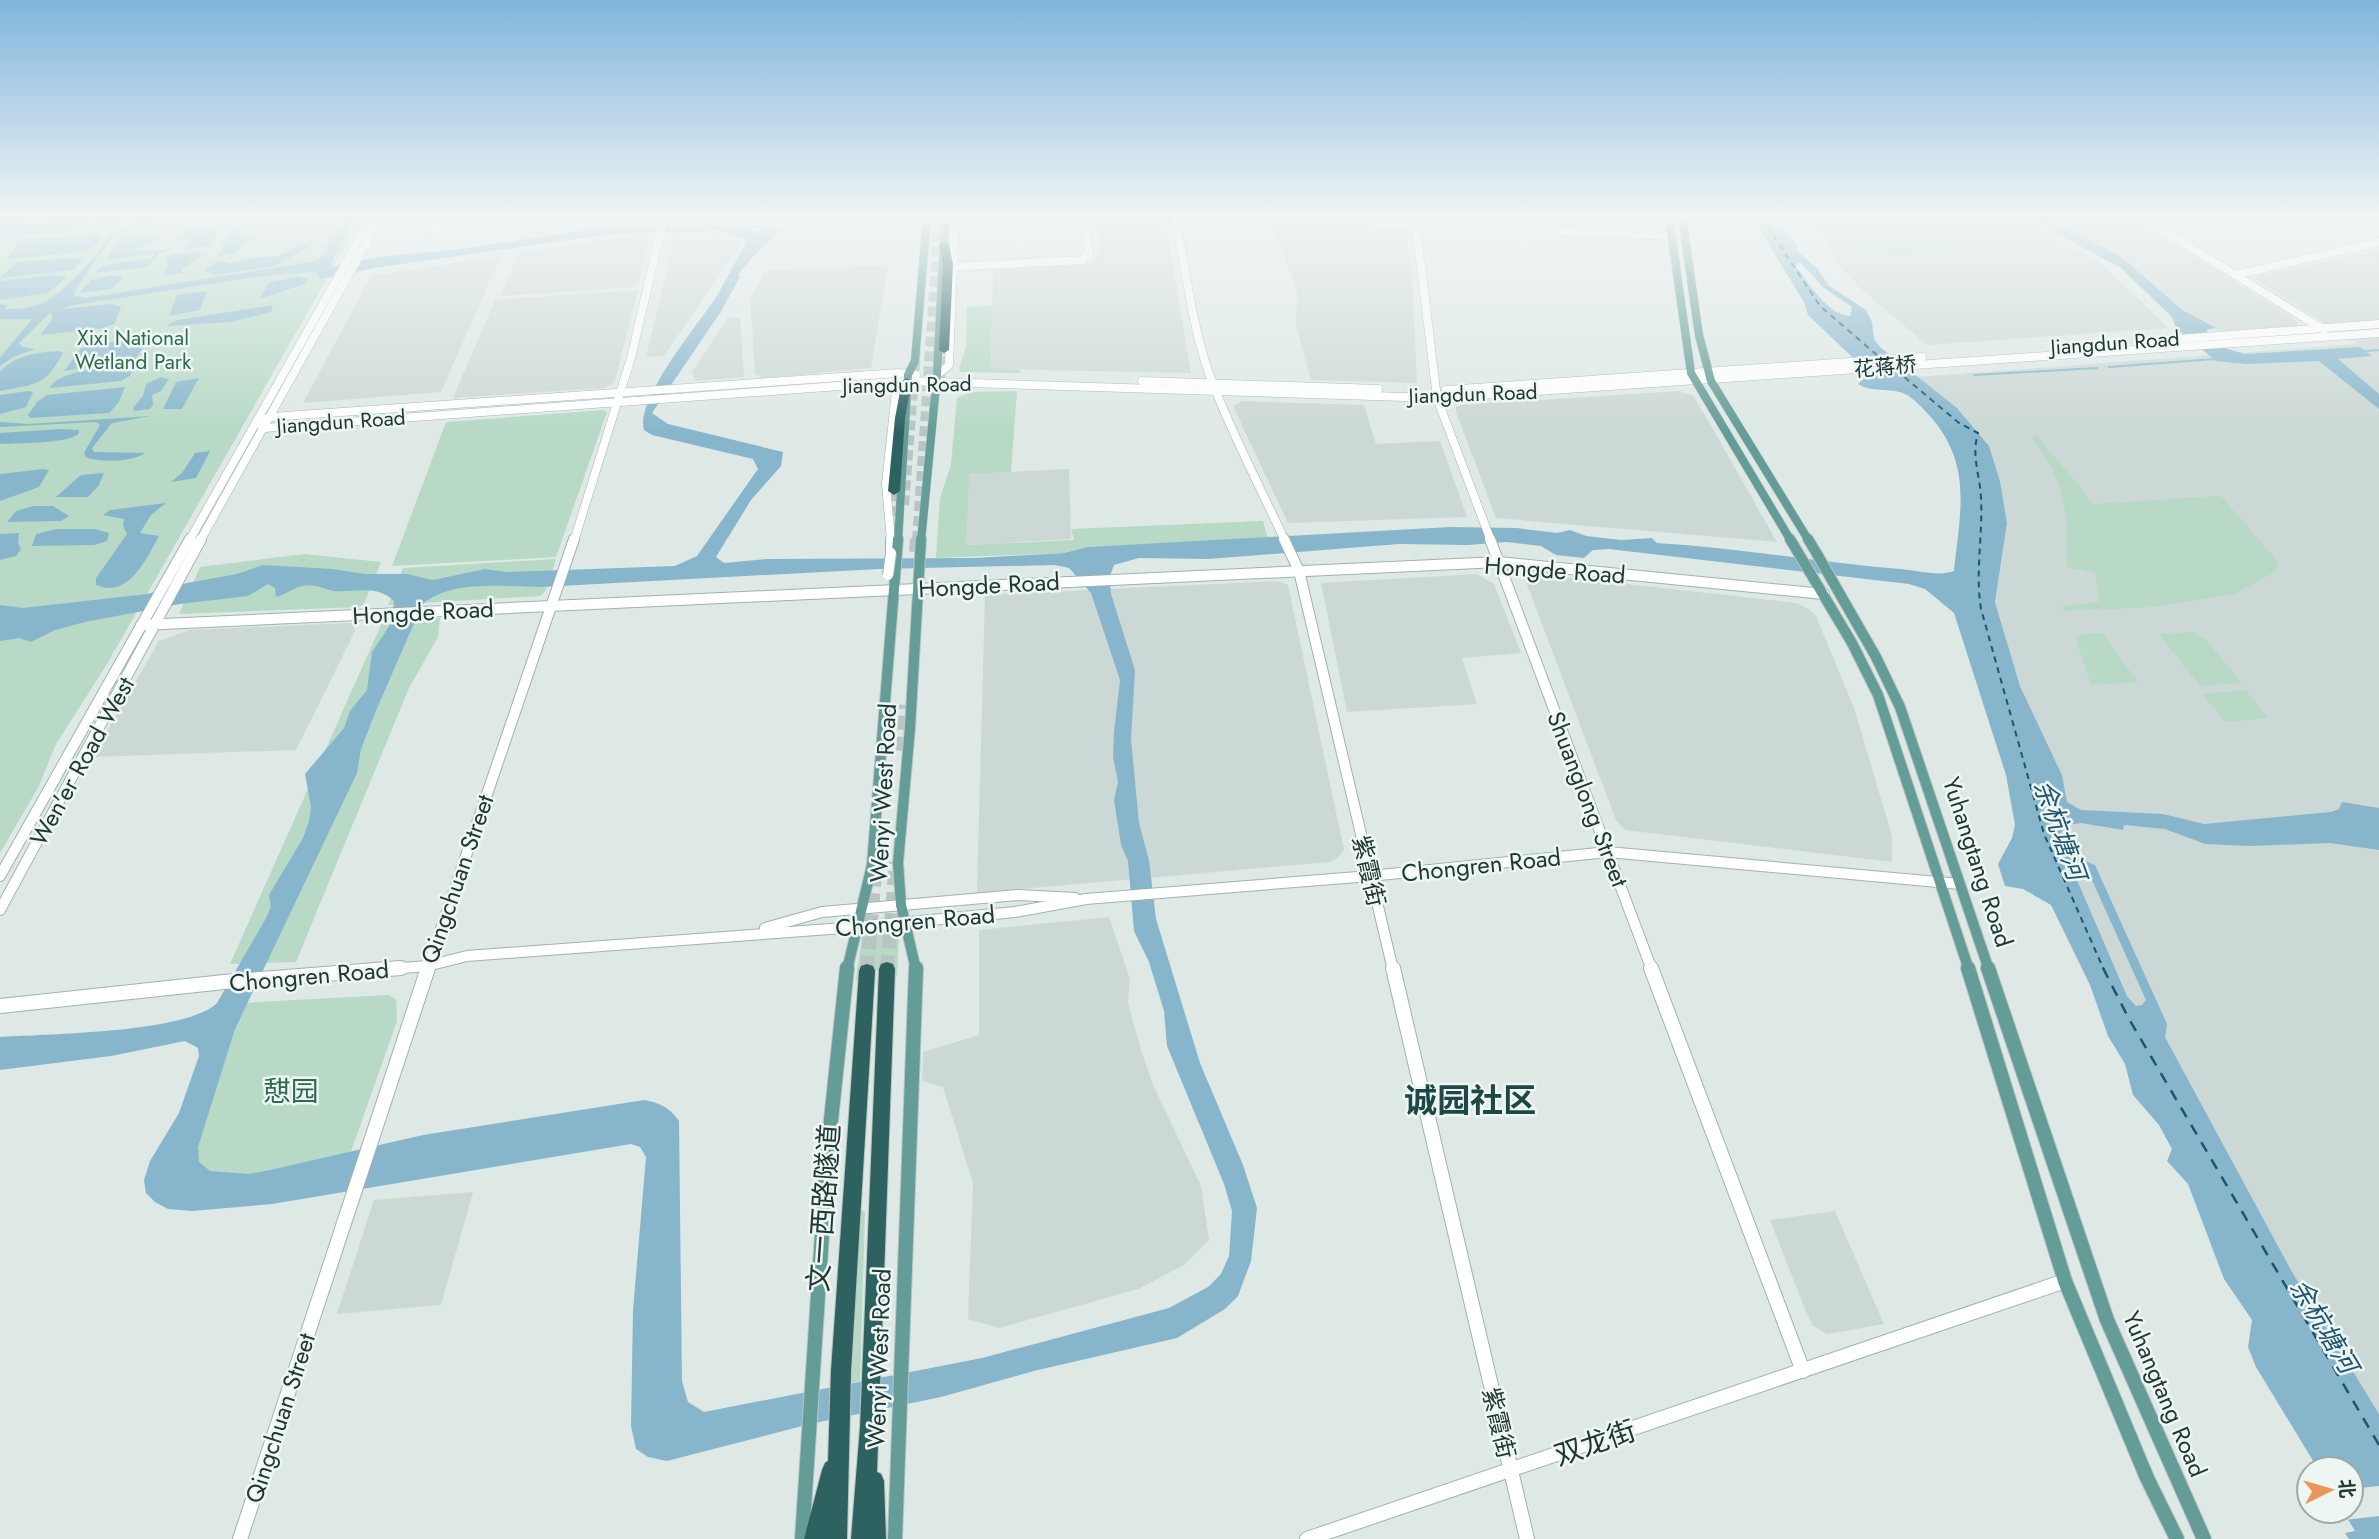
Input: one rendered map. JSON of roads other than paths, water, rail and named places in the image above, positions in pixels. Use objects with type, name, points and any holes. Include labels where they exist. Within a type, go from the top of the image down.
[{"type":"highway","points":[[944,350],[948,289]]},
{"type":"highway","points":[[894,491],[900,418],[908,378]]},
{"type":"highway","name":"文一西路隧道","points":[[870,1424],[887,969]]},
{"type":"highway","name":"文一西路隧道","points":[[838,1448],[867,971]]},
{"type":"highway","points":[[862,1539],[870,1424]]},
{"type":"highway","points":[[870,1424],[875,1539]]},
{"type":"highway","points":[[815,1539],[838,1448]]},
{"type":"highway","points":[[824,1539],[838,1448]]},
{"type":"highway","points":[[836,1539],[838,1448]]},
{"type":"main road","points":[[894,552],[908,408],[908,378],[915,361],[921,289]]},
{"type":"main road","name":"Wenyi West Road","points":[[895,1539],[917,973],[901,905],[898,863],[910,727],[919,549],[936,378],[941,289]]},
{"type":"main road","name":"Yuhangtang Road","points":[[1679,289],[1691,373],[1824,594],[1878,695],[2065,1282],[2147,1479],[2177,1539]]},
{"type":"main road","name":"Yuhangtang Road","points":[[1692,289],[1699,335],[1709,376],[1817,554],[1876,657],[1900,707],[2107,1320],[2204,1539]]},
{"type":"main road","name":"Wenyi West Road","points":[[802,1539],[827,1158],[845,981],[872,865],[894,590],[892,575]]},
{"type":"street","points":[[261,425],[331,289]]},
{"type":"street","points":[[261,425],[271,417],[341,289]]},
{"type":"street","name":"Qingchuan Street","points":[[240,1539],[427,966],[622,397],[647,289]]},
{"type":"street","points":[[936,378],[949,365],[952,289]]},
{"type":"street","name":"紫霞街","points":[[1189,289],[1190,304],[1213,387],[1299,571],[1527,1539]]},
{"type":"street","name":"Shuanglong Street","points":[[1425,289],[1436,394],[1803,1371]]},
{"type":"street","points":[[2258,289],[2333,337]]},
{"type":"street","name":"Jiangdun Road","points":[[1979,356],[2379,324]]},
{"type":"street","name":"Jiangdun Road","points":[[1979,356],[2227,344],[2379,333]]},
{"type":"street","name":"花蒋桥","points":[[1788,371],[1979,356]]},
{"type":"street","name":"Jiangdun Road","points":[[1436,394],[1691,373],[1709,376],[1788,371]]},
{"type":"street","name":"Jiangdun Road","points":[[271,417],[638,396],[671,390],[908,378],[1436,394],[1696,382],[1709,376]]},
{"type":"street","points":[[892,575],[894,552],[886,493],[896,391],[908,378]]},
{"type":"street","name":"Jiangdun Road","points":[[638,396],[665,398],[908,378]]},
{"type":"street","name":"Jiangdun Road","points":[[261,425],[622,397]]},
{"type":"street","name":"Wen'er Road West","points":[[0,910],[148,640],[160,611],[261,425]]},
{"type":"street","name":"Wen'er Road West","points":[[0,876],[141,625],[261,425]]},
{"type":"street","name":"Hongde Road","points":[[141,625],[1499,562],[1824,594]]},
{"type":"street","name":"Chongren Road","points":[[0,1006],[225,982],[427,966],[467,957],[906,923],[1015,912],[1086,899],[1370,876],[1608,852],[1960,884]]},
{"type":"street","name":"Chongren Road","points":[[742,935],[822,912],[1018,895],[1086,899]]},
{"type":"street","name":"双龙街","points":[[1307,1539],[2065,1282]]},
{"type":"water","points":[[0,289],[53,289],[48,293],[0,300]]},
{"type":"water","points":[[62,289],[76,289],[74,296],[86,298],[143,289],[179,289],[62,309],[110,304],[121,307],[115,323],[104,328],[40,335],[53,318],[50,313],[19,343],[22,347],[35,349],[13,357],[0,366],[0,358],[32,319],[0,319],[0,304],[8,305],[5,309],[39,305]]},
{"type":"water","points":[[83,289],[112,289],[112,289],[79,293]]},
{"type":"water","points":[[265,289],[290,289],[260,299]]},
{"type":"water","name":"余杭塘河","points":[[721,289],[733,289],[652,413],[668,424],[783,452],[781,466],[751,500],[716,557],[724,563],[766,559],[975,558],[1064,553],[1088,547],[1450,527],[1517,528],[1557,533],[1570,530],[1586,536],[1621,540],[1652,538],[1657,543],[1927,573],[1948,573],[1954,571],[1960,490],[1953,453],[1944,434],[1909,396],[1858,384],[1869,373],[1808,315],[1796,289],[1813,289],[1826,304],[1841,314],[1850,316],[1852,307],[1825,289],[1834,289],[1866,310],[1872,322],[1874,339],[1880,347],[1957,408],[1989,446],[2000,481],[2007,523],[1995,602],[2020,686],[2062,775],[2067,802],[2081,810],[2163,814],[2204,824],[2331,812],[2339,809],[2342,802],[2379,808],[2379,850],[2330,843],[2250,846],[2205,844],[2165,829],[2124,825],[2123,830],[2081,823],[2068,825],[2061,832],[2074,853],[2095,865],[2167,1024],[2165,1037],[2291,1270],[2379,1414],[2379,1539],[2349,1539],[2345,1533],[2355,1531],[2351,1525],[2365,1525],[2365,1455],[2309,1455],[2256,1367],[2248,1347],[2252,1320],[2224,1279],[2188,1184],[2167,1161],[2172,1149],[2159,1125],[2133,1095],[2125,1064],[2108,1036],[2090,985],[2051,905],[2023,889],[2005,886],[1998,864],[2012,838],[2015,825],[2006,775],[1954,613],[1925,589],[1909,584],[1609,549],[1593,550],[1584,558],[1556,555],[1541,546],[1506,542],[1468,545],[1399,544],[1208,559],[1139,558],[1114,565],[1110,576],[1111,594],[1135,670],[1131,739],[1139,823],[1149,860],[1156,919],[1200,1063],[1243,1165],[1257,1208],[1251,1261],[1238,1296],[1225,1309],[1177,1338],[1038,1370],[941,1397],[810,1424],[667,1461],[648,1457],[636,1449],[631,1426],[633,1310],[646,1157],[640,1147],[631,1144],[272,1204],[192,1211],[168,1209],[155,1202],[146,1193],[144,1180],[150,1161],[179,1113],[199,1056],[198,1048],[185,1041],[111,1056],[0,1070],[0,1037],[147,1026],[177,1021],[201,1013],[217,1003],[265,920],[271,907],[269,895],[303,838],[311,807],[305,774],[344,728],[350,711],[367,690],[372,652],[392,622],[394,601],[373,591],[334,591],[311,585],[276,597],[275,588],[268,584],[248,596],[180,604],[85,622],[55,630],[31,642],[19,638],[0,641],[0,605],[23,608],[147,594],[237,574],[263,565],[365,574],[407,574],[433,580],[485,569],[507,572],[675,566],[697,556],[758,469],[753,459],[652,435],[644,430],[644,416],[650,399],[672,360]],"holes":[[[1055,565],[1069,568],[1091,593],[1120,680],[1114,732],[1113,757],[1118,782],[1114,800],[1121,845],[1128,861],[1134,931],[1149,962],[1164,1011],[1167,1046],[1224,1184],[1232,1211],[1229,1256],[1221,1274],[1208,1287],[1169,1308],[982,1358],[704,1412],[688,1402],[682,1381],[679,1121],[664,1106],[644,1100],[423,1135],[248,1174],[210,1171],[199,1162],[198,1147],[235,1029],[357,773],[361,749],[422,605],[433,597],[447,591],[479,586],[541,587],[879,569]],[[2071,866],[2087,869],[2146,1000],[2142,1005],[2136,1006],[2127,996]]]},
{"type":"water","points":[[2143,289],[2158,289],[2184,311],[2216,328],[2206,330],[2225,348],[2245,354],[2360,347],[2372,356],[2338,359],[2379,394],[2379,409],[2319,361],[2247,364],[2216,361],[2176,328],[2172,317]]},
{"type":"water","points":[[207,291],[200,310],[169,316],[177,295]]},
{"type":"water","points":[[273,305],[271,312],[230,322],[166,326],[177,320]]},
{"type":"water","points":[[149,337],[136,359],[64,371],[81,348]]},
{"type":"water","points":[[63,352],[45,378],[30,385],[0,391],[0,372],[6,366],[26,356]]},
{"type":"water","points":[[134,365],[130,376],[121,381],[50,388],[55,382],[75,373]]},
{"type":"water","points":[[161,377],[169,379],[161,391],[152,395],[153,405],[150,409],[135,411],[133,408],[143,396],[146,384]]},
{"type":"water","points":[[199,378],[182,409],[163,409],[176,382]]},
{"type":"water","points":[[125,387],[119,402],[109,413],[30,418],[28,415],[37,402],[47,395]]},
{"type":"water","points":[[33,392],[26,407],[0,414],[0,395]]},
{"type":"water","points":[[151,416],[112,423],[92,448],[94,452],[145,453],[116,461],[86,457],[84,453],[100,425],[96,422],[0,427],[0,422],[28,424]]},
{"type":"water","points":[[79,430],[79,433],[74,437],[55,441],[0,444],[0,433]]},
{"type":"water","points":[[210,451],[196,478],[171,482],[182,473],[195,453]]},
{"type":"water","points":[[49,470],[39,487],[0,501],[0,474]]},
{"type":"water","points":[[104,473],[99,485],[88,497],[56,497],[81,475]]},
{"type":"water","points":[[166,503],[151,515],[140,533],[159,536],[135,574],[118,586],[108,588],[96,585],[96,578],[127,534],[123,526],[124,519],[103,515],[110,510]]},
{"type":"water","points":[[33,506],[53,506],[69,516],[61,521],[7,522],[16,511]]},
{"type":"water","points":[[57,529],[95,529],[109,533],[107,541],[94,545],[32,546],[36,534]]},
{"type":"water","points":[[19,533],[18,543],[21,549],[16,556],[0,560],[0,534]]},
{"type":"waterway","points":[[2365,351],[2379,350]]},
{"type":"waterway","points":[[2109,367],[2215,359]]},
{"type":"waterway","points":[[1974,375],[2097,368]]},
{"type":"tunnel","points":[[917,541],[934,289]]},
{"type":"tunnel","points":[[939,381],[944,350]]},
{"type":"tunnel","points":[[904,505],[916,351]]},
{"type":"tunnel","points":[[891,531],[894,491]]},
{"type":"tunnel","points":[[916,552],[917,539]]},
{"type":"tunnel","points":[[903,751],[906,705]]},
{"type":"tunnel","points":[[867,970],[876,860]]},
{"type":"tunnel","points":[[887,969],[896,862]]},
{"type":"district","name":"诚园社区","points":[[1470,1100]]},
{"type":"park label","name":"Xixi National Wetland Park","points":[[133,350]]},
{"type":"park label","name":"憇园","points":[[291,1091]]}]
